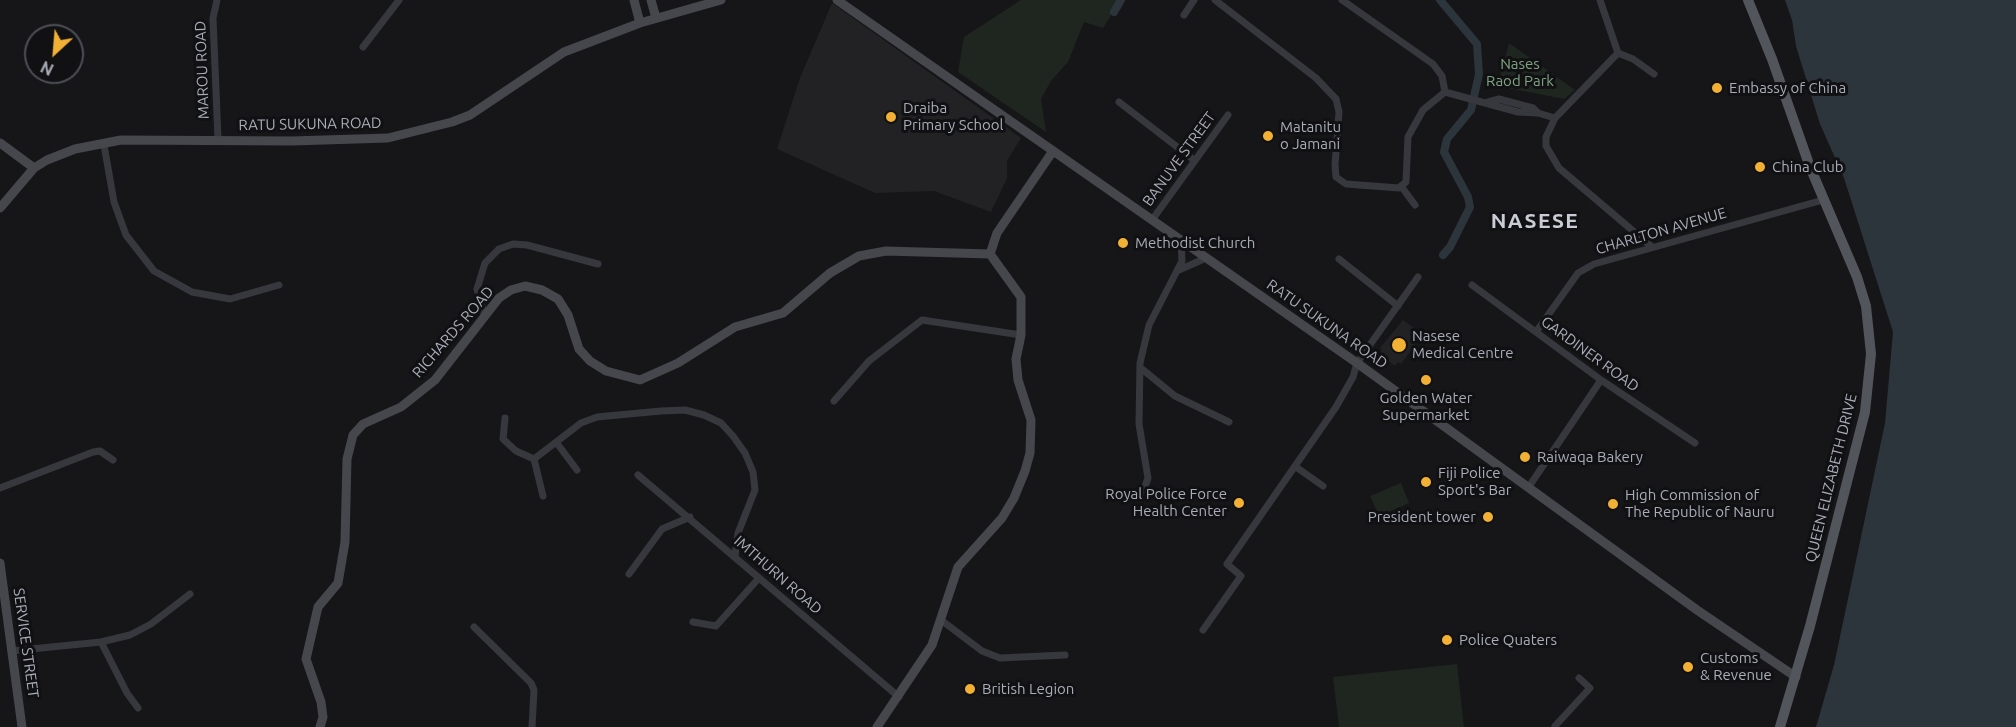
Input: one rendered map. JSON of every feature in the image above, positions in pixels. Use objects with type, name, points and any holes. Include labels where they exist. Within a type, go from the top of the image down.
[{"type":"main road","points":[[634,0],[640,23]]},
{"type":"main road","points":[[651,0],[656,18]]},
{"type":"main road","name":"RATU SUKUNA ROAD","points":[[0,208],[34,168],[75,149],[121,140],[292,141],[388,138],[452,122],[470,115],[564,52],[640,23],[721,0]]},
{"type":"main road","name":"RATU SUKUNA ROAD","points":[[837,0],[1357,363],[1528,488],[1796,677]]},
{"type":"main road","name":"QUEEN ELIZABETH DRIVE","points":[[1748,0],[1823,200],[1848,253],[1866,306],[1871,354],[1865,412],[1796,677],[1780,727]]},
{"type":"main road","points":[[0,143],[34,168]]},
{"type":"main road","points":[[877,727],[932,645],[958,567],[1002,518],[1014,498],[1030,453],[1031,420],[1018,380],[1016,359],[1021,335],[1021,297],[990,254],[998,233],[1053,152]]},
{"type":"main road","name":"RICHARDS ROAD","points":[[320,727],[323,717],[321,702],[306,659],[318,607],[338,583],[345,542],[347,459],[353,435],[363,424],[401,407],[435,380],[499,298],[511,290],[525,286],[542,290],[558,299],[567,315],[579,350],[590,361],[606,371],[640,380],[678,363],[735,327],[783,313],[830,273],[859,256],[886,251],[990,254]]},
{"type":"main road","name":"SERVICE STREET","points":[[0,563],[22,727]]},
{"type":"street","name":"MAROU ROAD","points":[[217,0],[213,18],[218,139]]},
{"type":"street","points":[[363,47],[399,0]]},
{"type":"street","points":[[1184,15],[1194,0]]},
{"type":"street","points":[[1215,0],[1316,78],[1336,99],[1339,112],[1336,177],[1346,184],[1399,188],[1406,182],[1408,137],[1423,110],[1445,92]]},
{"type":"street","points":[[1342,0],[1433,64],[1442,76],[1445,92]]},
{"type":"street","points":[[1600,0],[1618,53],[1633,59],[1654,74]]},
{"type":"street","points":[[1618,53],[1555,118],[1546,137],[1550,156],[1572,180],[1652,247]]},
{"type":"street","points":[[1445,92],[1488,102],[1498,99],[1509,101],[1555,118]]},
{"type":"street","points":[[1119,102],[1194,160]]},
{"type":"street","name":"BANUVE STREET","points":[[1152,220],[1228,115]]},
{"type":"street","points":[[104,145],[114,202],[126,235],[154,270],[192,292],[230,299],[279,285]]},
{"type":"street","points":[[1401,186],[1414,205]]},
{"type":"street","name":"CHARLTON AVENUE","points":[[1536,332],[1578,273],[1594,264],[1823,200]]},
{"type":"street","points":[[1142,495],[1148,478],[1139,424],[1142,369],[1140,363],[1149,325],[1157,305],[1179,270],[1182,261],[1181,240]]},
{"type":"street","points":[[485,317],[477,289],[485,263],[499,249],[513,244],[527,245],[598,264]]},
{"type":"street","points":[[1179,270],[1206,258]]},
{"type":"street","points":[[1339,259],[1398,306]]},
{"type":"street","points":[[1203,630],[1241,576],[1227,564],[1336,407],[1353,376],[1357,363],[1418,277]]},
{"type":"street","name":"GARDINER ROAD","points":[[1472,285],[1600,380],[1695,443]]},
{"type":"street","points":[[834,401],[869,361],[922,320],[1021,335]]},
{"type":"street","points":[[1142,369],[1175,396],[1229,422]]},
{"type":"street","points":[[1528,488],[1600,380]]},
{"type":"street","points":[[534,459],[581,423],[597,417],[686,410],[721,423],[745,453],[753,472],[755,490],[738,533],[735,556]]},
{"type":"street","points":[[505,418],[503,439],[516,451],[534,459]]},
{"type":"street","points":[[556,442],[577,470]]},
{"type":"street","points":[[0,488],[93,452],[100,451],[113,460]]},
{"type":"street","points":[[534,459],[543,496]]},
{"type":"street","points":[[1296,467],[1323,486]]},
{"type":"street","name":"IMTHURN ROAD","points":[[638,475],[899,697]]},
{"type":"street","points":[[629,574],[662,529],[690,517]]},
{"type":"street","points":[[693,622],[716,626],[759,578]]},
{"type":"street","points":[[11,651],[101,642],[130,635],[152,624],[190,594]]},
{"type":"street","points":[[941,620],[982,651],[1000,658],[1065,655]]},
{"type":"street","points":[[474,627],[531,683],[534,690],[532,727]]},
{"type":"street","points":[[101,642],[127,693],[138,708]]},
{"type":"street","points":[[1555,726],[1590,688],[1579,678]]},
{"type":"shaded area","points":[[1785,0],[2016,0],[2016,727],[1816,727],[1834,665],[1885,423],[1893,332],[1844,178],[1820,124],[1796,46],[1792,20]]},
{"type":"shaded area","name":"Draiba Primary School","points":[[832,3],[1021,138],[1007,161],[1007,178],[991,212],[934,191],[875,193],[777,149],[800,78]]},
{"type":"shaded area","name":"Nasese Medical Centre","points":[[1403,320],[1423,334],[1401,364],[1398,362],[1395,366],[1387,360],[1383,365],[1375,359],[1382,350],[1380,348]]},
{"type":"green space","points":[[1021,0],[1121,0],[1103,28],[1084,22],[1068,62],[1051,81],[1041,99],[1046,132],[958,72],[964,37]]},
{"type":"green space","name":"Nases Raod Park","points":[[1509,43],[1575,90],[1564,99],[1498,86]]},
{"type":"green space","points":[[1401,483],[1409,503],[1379,516],[1370,496]]},
{"type":"green space","points":[[1457,664],[1464,727],[1339,727],[1333,677]]},
{"type":"waterway","points":[[1114,12],[1121,0]]},
{"type":"waterway","points":[[1440,0],[1477,44],[1479,74],[1471,110],[1447,139],[1444,152],[1468,197],[1470,207],[1450,247],[1443,255]]},
{"type":"place","name":"Embassy of China","points":[[1717,88]]},
{"type":"place","name":"Draiba Primary School","points":[[891,117]]},
{"type":"place","name":"Matanitu o Jamani","points":[[1268,136]]},
{"type":"place","name":"China Club","points":[[1760,167]]},
{"type":"place","name":"Methodist Church","points":[[1123,243]]},
{"type":"place","name":"Nasese Medical Centre","points":[[1399,345]]},
{"type":"place","name":"Golden Water Supermarket","points":[[1426,380]]},
{"type":"place","name":"Raiwaqa Bakery","points":[[1525,457]]},
{"type":"place","name":"Fiji Police Sport's Bar","points":[[1426,482]]},
{"type":"place","name":"Royal Police Force Health Center","points":[[1239,503]]},
{"type":"place","name":"High Commission of The Republic of Nauru","points":[[1613,504]]},
{"type":"place","name":"President tower","points":[[1488,517]]},
{"type":"place","name":"Police Quaters","points":[[1447,640]]},
{"type":"place","name":"Customs & Revenue","points":[[1688,667]]},
{"type":"place","name":"British Legion","points":[[970,689]]},
{"type":"district","name":"NASESE","points":[[1535,221]]}]
